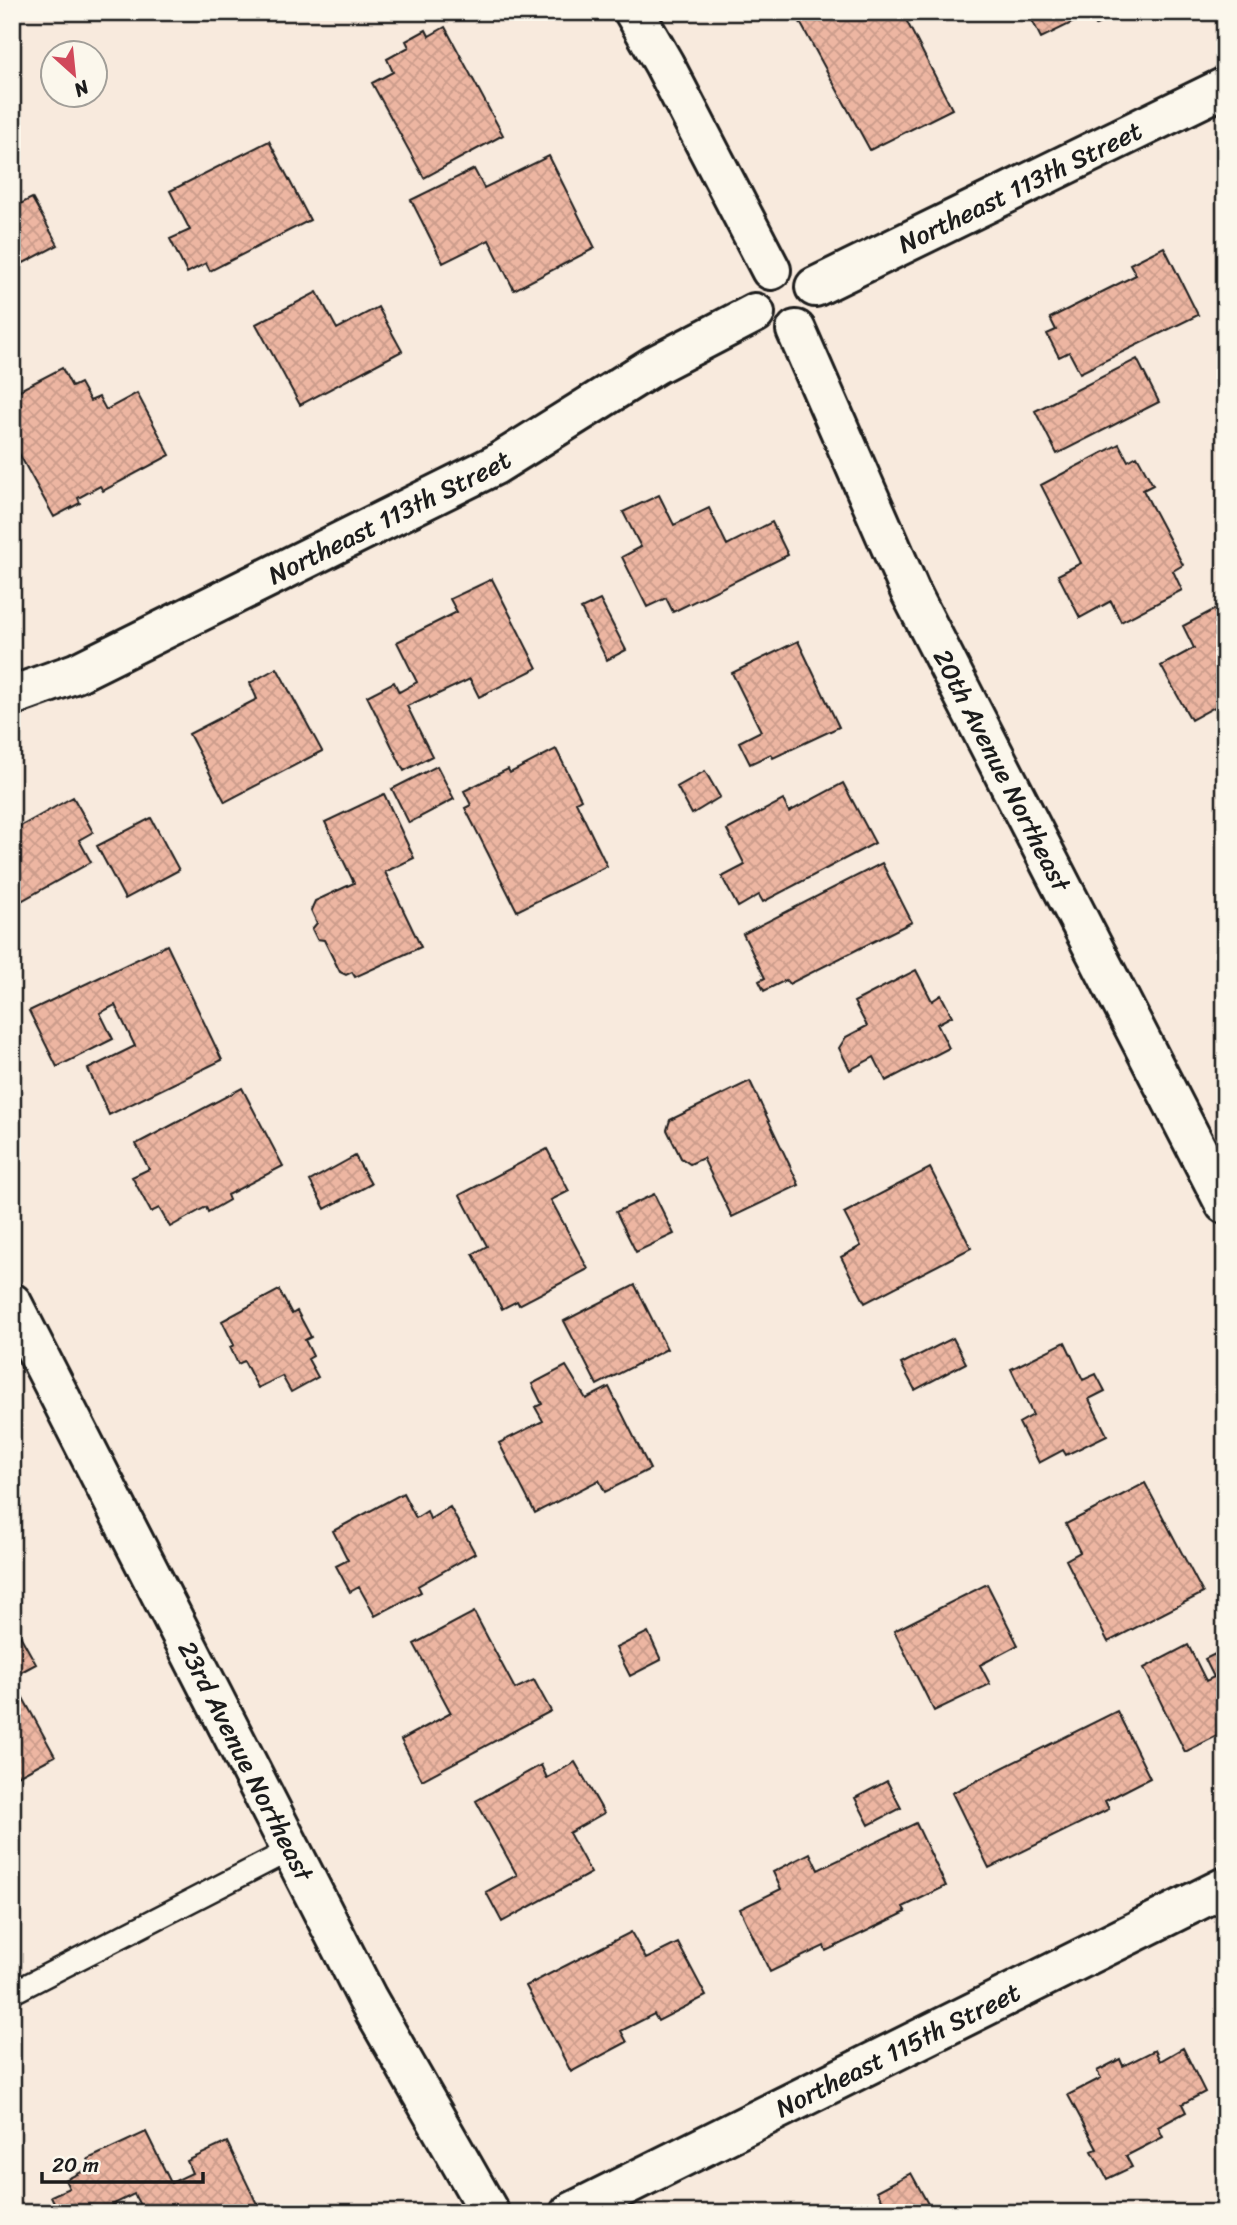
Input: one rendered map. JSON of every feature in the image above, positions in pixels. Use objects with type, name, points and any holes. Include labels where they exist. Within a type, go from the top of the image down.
[{"type":"street","points":[[634,12],[664,64],[771,270]]},
{"type":"street","name":"Northeast 113th Street","points":[[815,287],[1225,87]]},
{"type":"street","points":[[786,266],[796,268],[806,274],[815,287],[818,302],[816,312],[810,322],[796,330],[778,332],[768,328],[755,313],[753,288],[758,279],[771,270],[786,266]]},
{"type":"street","name":"Northeast 113th Street","points":[[12,696],[76,673],[495,465],[655,365],[755,313]]},
{"type":"street","name":"20th Avenue Northeast","points":[[796,330],[911,593],[1225,1203]]},
{"type":"street","name":"23rd Avenue Northeast","points":[[12,1304],[367,1998],[489,2212]]},
{"type":"street","name":"Northeast 115th Street","points":[[570,2213],[1225,1887]]},
{"type":"street","points":[[489,2212],[507,2208],[522,2213]]},
{"type":"lane","points":[[12,1993],[292,1849]]},
{"type":"building","points":[[902,12],[952,109],[870,150],[795,13]]},
{"type":"building","points":[[1028,12],[1123,12],[1096,25],[1090,14],[1041,38]]},
{"type":"building","points":[[445,27],[503,135],[424,178],[372,83],[393,72],[387,59],[409,47],[406,41],[426,30],[429,36]]},
{"type":"building","points":[[269,141],[310,220],[210,271],[206,263],[187,273],[170,239],[190,230],[170,191]]},
{"type":"building","points":[[549,156],[595,248],[514,290],[489,240],[443,263],[411,200],[474,169],[484,188]]},
{"type":"building","points":[[32,198],[58,245],[12,269],[12,208]]},
{"type":"building","points":[[1164,247],[1198,315],[1080,373],[1069,352],[1059,357],[1047,334],[1056,330],[1050,318],[1136,275],[1130,264]]},
{"type":"building","points":[[317,292],[337,329],[378,307],[402,351],[300,405],[256,324]]},
{"type":"building","points":[[1137,359],[1159,402],[1057,454],[1035,411]]},
{"type":"building","points":[[62,368],[72,387],[80,383],[90,401],[99,397],[106,410],[137,393],[170,455],[103,491],[100,486],[78,498],[80,503],[54,517],[12,441],[12,411],[21,406],[14,393]]},
{"type":"building","points":[[1119,444],[1128,461],[1137,456],[1153,485],[1143,490],[1183,565],[1173,571],[1182,590],[1121,622],[1111,601],[1080,618],[1058,575],[1081,563],[1041,485]]},
{"type":"building","points":[[659,495],[674,525],[709,508],[727,545],[772,522],[788,555],[673,612],[666,598],[647,607],[622,557],[641,547],[623,512]]},
{"type":"building","points":[[492,579],[537,668],[479,697],[470,679],[407,706],[432,756],[404,771],[367,696],[394,682],[399,692],[417,682],[397,642],[457,612],[450,599]]},
{"type":"building","points":[[600,600],[626,650],[607,660],[581,609]]},
{"type":"building","points":[[1225,604],[1225,713],[1220,704],[1191,720],[1161,666],[1194,648],[1183,626]]},
{"type":"building","points":[[798,641],[839,727],[773,758],[771,754],[750,764],[739,742],[761,731],[732,673]]},
{"type":"building","points":[[277,668],[322,751],[225,802],[189,734],[257,699],[250,683]]},
{"type":"building","points":[[556,749],[581,799],[576,802],[607,866],[517,911],[465,808],[471,805],[464,791],[508,769],[510,773]]},
{"type":"building","points":[[437,766],[454,799],[409,823],[392,789]]},
{"type":"building","points":[[705,771],[720,797],[692,814],[677,787]]},
{"type":"building","points":[[843,783],[875,843],[763,902],[759,895],[738,907],[722,877],[745,865],[727,830],[783,800],[789,812]]},
{"type":"building","points":[[384,794],[414,858],[385,872],[421,947],[355,977],[352,972],[346,975],[340,972],[324,940],[317,939],[312,929],[317,923],[311,910],[315,901],[354,883],[325,822]]},
{"type":"building","points":[[73,797],[93,832],[79,840],[91,862],[12,906],[12,831]]},
{"type":"building","points":[[151,818],[179,870],[125,899],[97,846]]},
{"type":"building","points":[[882,863],[912,922],[789,984],[786,980],[764,991],[759,981],[765,978],[743,934]]},
{"type":"building","points":[[167,945],[222,1060],[109,1115],[88,1069],[135,1046],[115,1005],[100,1013],[113,1039],[57,1067],[29,1011]]},
{"type":"building","points":[[916,970],[932,1001],[941,995],[952,1016],[937,1024],[949,1048],[886,1081],[874,1057],[850,1070],[839,1048],[846,1037],[867,1026],[854,1002]]},
{"type":"building","points":[[750,1081],[799,1185],[732,1217],[703,1158],[690,1164],[681,1158],[667,1130],[670,1120]]},
{"type":"building","points":[[242,1088],[283,1166],[227,1195],[229,1200],[208,1212],[206,1207],[170,1227],[159,1208],[151,1212],[132,1177],[149,1169],[136,1144]]},
{"type":"building","points":[[547,1149],[569,1191],[551,1200],[588,1269],[519,1305],[517,1301],[502,1309],[473,1254],[487,1246],[460,1195]]},
{"type":"building","points":[[355,1156],[371,1184],[325,1209],[310,1181]]},
{"type":"building","points":[[930,1168],[971,1248],[865,1303],[841,1257],[861,1246],[844,1213]]},
{"type":"building","points":[[654,1194],[674,1234],[636,1252],[616,1212]]},
{"type":"building","points":[[635,1285],[667,1349],[597,1385],[564,1321]]},
{"type":"building","points":[[279,1290],[292,1314],[297,1311],[311,1337],[305,1340],[313,1356],[308,1359],[318,1377],[291,1392],[282,1376],[258,1388],[244,1361],[238,1364],[230,1347],[234,1345],[222,1321]]},
{"type":"building","points":[[953,1338],[966,1363],[915,1390],[901,1364]]},
{"type":"building","points":[[1065,1342],[1083,1380],[1096,1374],[1105,1391],[1089,1399],[1107,1435],[1066,1455],[1063,1450],[1039,1463],[1019,1423],[1033,1415],[1011,1369]]},
{"type":"building","points":[[566,1366],[586,1399],[609,1387],[650,1469],[605,1492],[599,1480],[535,1513],[499,1443],[543,1421],[535,1407],[542,1404],[532,1384]]},
{"type":"building","points":[[1145,1483],[1203,1593],[1108,1642],[1066,1560],[1080,1552],[1066,1524]]},
{"type":"building","points":[[403,1493],[416,1518],[427,1511],[430,1519],[450,1507],[475,1553],[418,1586],[421,1592],[375,1616],[359,1587],[350,1592],[336,1566],[348,1560],[333,1531]]},
{"type":"building","points":[[987,1584],[1018,1645],[980,1665],[990,1684],[934,1711],[894,1631]]},
{"type":"building","points":[[474,1612],[515,1689],[534,1680],[551,1711],[422,1780],[401,1740],[451,1713],[414,1644]]},
{"type":"building","points":[[17,1630],[36,1664],[12,1677],[12,1632]]},
{"type":"building","points":[[648,1632],[661,1660],[630,1676],[616,1648]]},
{"type":"building","points":[[1188,1645],[1206,1681],[1214,1677],[1205,1659],[1225,1649],[1225,1708],[1220,1710],[1225,1720],[1225,1732],[1185,1752],[1144,1668]]},
{"type":"building","points":[[22,1696],[55,1756],[12,1779],[12,1700]]},
{"type":"building","points":[[1117,1711],[1150,1778],[1105,1801],[1109,1809],[989,1868],[952,1793]]},
{"type":"building","points":[[575,1762],[604,1813],[569,1833],[591,1873],[502,1922],[486,1892],[517,1875],[476,1801],[541,1765],[547,1778]]},
{"type":"building","points":[[887,1781],[901,1808],[869,1825],[855,1798]]},
{"type":"building","points":[[916,1823],[946,1886],[903,1907],[906,1912],[826,1951],[824,1946],[770,1972],[740,1909],[781,1889],[773,1872],[810,1853],[818,1870]]},
{"type":"building","points":[[631,1932],[646,1959],[678,1943],[706,1996],[658,2021],[654,2014],[621,2031],[627,2042],[571,2072],[526,1986]]},
{"type":"building","points":[[1183,2048],[1205,2092],[1182,2104],[1186,2112],[1158,2127],[1163,2137],[1126,2156],[1132,2167],[1107,2179],[1092,2151],[1097,2149],[1068,2095],[1101,2078],[1097,2071],[1120,2059],[1123,2066],[1155,2050],[1160,2061]]},
{"type":"building","points":[[146,2132],[171,2183],[192,2173],[187,2161],[227,2142],[259,2208],[249,2213],[144,2213],[134,2194],[96,2213],[59,2213],[51,2196],[69,2188],[65,2180],[92,2167],[88,2159]]},
{"type":"building","points":[[911,2173],[933,2213],[864,2213],[884,2203],[877,2191]]},
{"type":"building","points":[[840,2203],[844,2213],[822,2213]]}]
